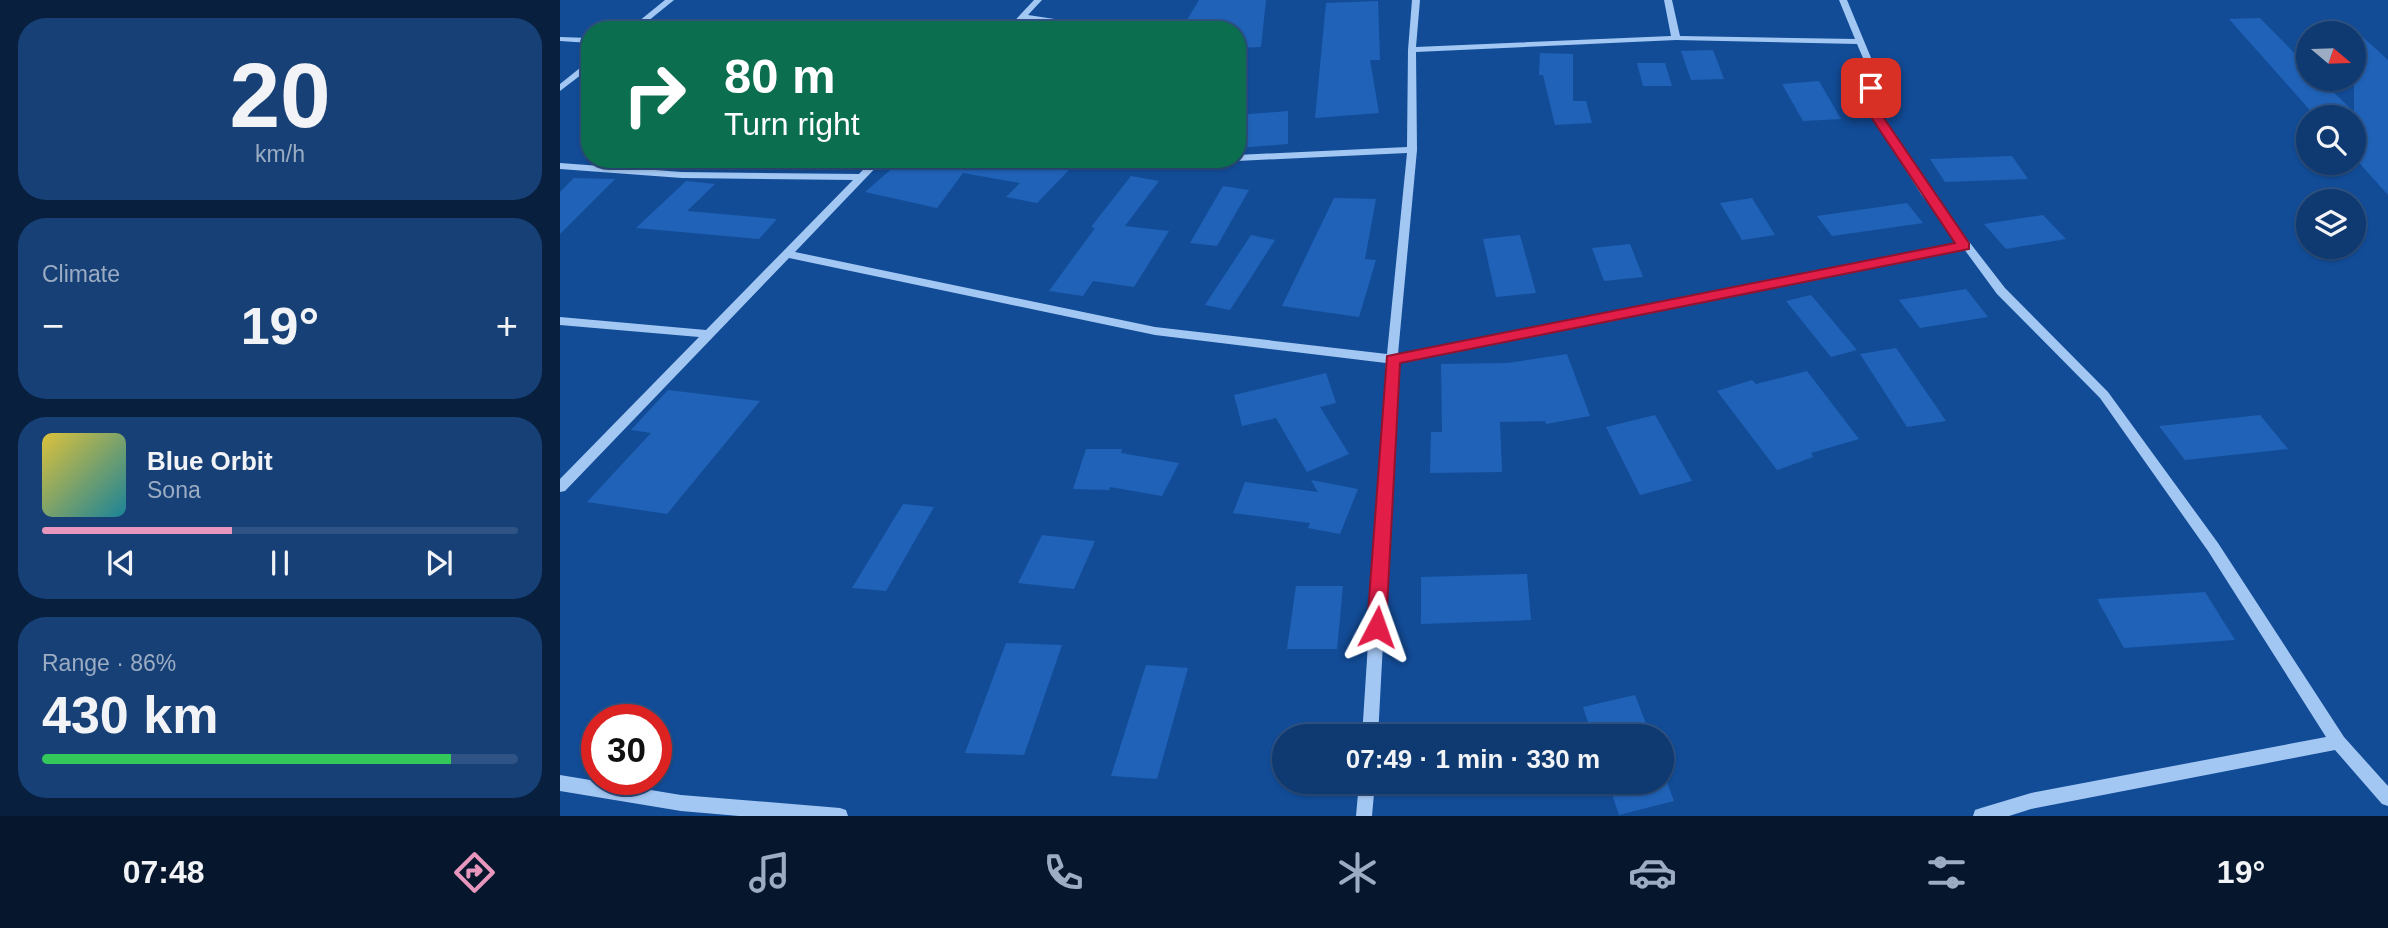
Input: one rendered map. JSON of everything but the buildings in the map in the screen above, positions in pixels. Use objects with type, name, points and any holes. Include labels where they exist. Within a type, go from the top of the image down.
[{"type":"street","points":[[643,21],[670,0]]},
{"type":"street","points":[[1018,21],[1038,0]]},
{"type":"street","points":[[1371,724],[1392,359],[1412,150],[1412,50],[1416,0]]},
{"type":"street","points":[[1668,0],[1676,38]]},
{"type":"street","points":[[1843,0],[1870,65],[1873,111],[1964,246],[2001,291],[2104,395],[2213,547],[2338,742],[2388,798]]},
{"type":"street","points":[[1022,17],[1050,21]]},
{"type":"street","points":[[1412,50],[1676,38],[1860,41]]},
{"type":"street","points":[[560,39],[581,40]]},
{"type":"street","points":[[560,88],[581,71]]},
{"type":"street","points":[[1246,158],[1412,150]]},
{"type":"street","points":[[560,166],[581,168]]},
{"type":"street","points":[[587,168],[682,175],[862,177]]},
{"type":"street","points":[[560,486],[870,168]]},
{"type":"street","points":[[788,254],[1155,331],[1392,359],[1964,246]]},
{"type":"street","points":[[560,321],[706,334]]},
{"type":"street","points":[[1981,816],[2031,801],[2338,742]]},
{"type":"street","points":[[560,783],[681,803],[840,816]]},
{"type":"street","points":[[1364,816],[1366,794]]},
{"type":"route","points":[[1377,627],[1390,434],[1392,359],[1964,246],[1925,192],[1873,111],[1871,88]]}]
